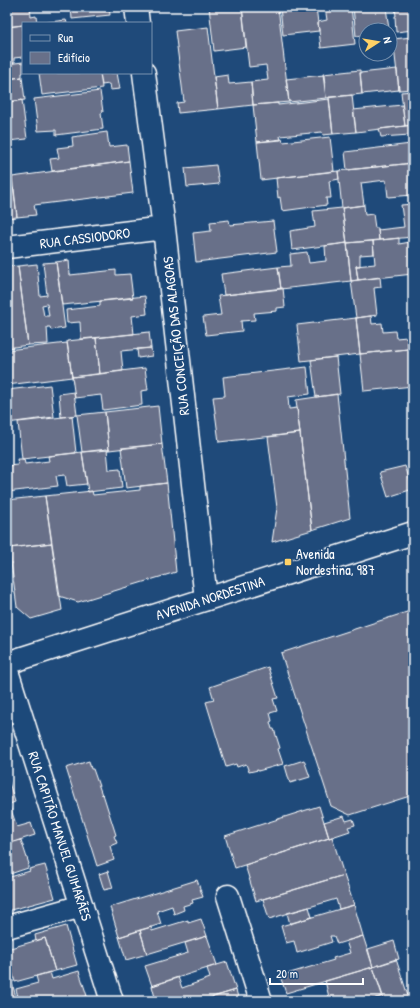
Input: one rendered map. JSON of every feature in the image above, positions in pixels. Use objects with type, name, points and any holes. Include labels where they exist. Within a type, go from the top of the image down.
[{"type":"street","points":[[136,7],[138,22]]},
{"type":"street","name":"RUA CONCEIÇÃO DAS ALAGOAS","points":[[144,74],[164,228],[206,599]]},
{"type":"street","name":"RUA CASSIODORO","points":[[7,247],[164,228]]},
{"type":"street","name":"AVENIDA NORDESTINA","points":[[7,663],[413,533]]},
{"type":"street","name":"RUA CAPITÃO MANUEL GUIMARÃES","points":[[7,672],[112,1001]]},
{"type":"street","points":[[228,896],[261,1001]]},
{"type":"street","points":[[7,927],[82,906]]},
{"type":"building","points":[[7,7],[30,7],[31,17],[36,16],[37,22],[22,22],[22,25],[7,27]]},
{"type":"building","points":[[71,7],[109,7],[110,15],[72,19]]},
{"type":"building","points":[[209,7],[242,7],[246,47],[214,51]]},
{"type":"building","points":[[242,7],[278,7],[289,102],[253,105],[251,82],[268,80],[266,65],[249,67]]},
{"type":"building","points":[[280,7],[316,7],[319,31],[283,35]]},
{"type":"building","points":[[325,7],[351,7],[355,44],[321,48],[318,22],[327,20]]},
{"type":"building","points":[[353,7],[386,7],[388,22],[358,22],[358,36],[356,36]]},
{"type":"building","points":[[395,7],[413,7],[413,30],[398,32],[398,22],[395,22]]},
{"type":"building","points":[[66,20],[67,22],[49,22]]},
{"type":"building","points":[[22,25],[22,57],[14,58],[14,63],[7,64],[7,27]]},
{"type":"building","points":[[208,27],[218,109],[178,113],[177,103],[184,102],[175,31]]},
{"type":"building","points":[[412,37],[413,89],[399,90],[396,62],[398,62],[398,38]]},
{"type":"building","points":[[22,62],[22,77],[7,79],[7,64]]},
{"type":"building","points":[[397,69],[399,90],[362,94],[360,73]]},
{"type":"building","points":[[360,70],[362,94],[326,98],[323,74]]},
{"type":"building","points":[[39,74],[100,74],[102,88],[42,95]]},
{"type":"building","points":[[100,74],[117,74],[120,89],[110,90],[109,84],[102,85]]},
{"type":"building","points":[[228,75],[229,84],[251,82],[253,105],[218,109],[214,77]]},
{"type":"building","points":[[324,75],[326,98],[289,102],[286,79]]},
{"type":"building","points":[[22,77],[25,100],[7,102],[7,79]]},
{"type":"building","points":[[100,91],[103,112],[101,113],[103,129],[56,135],[56,130],[38,131],[34,99]]},
{"type":"building","points":[[413,91],[413,125],[405,126],[401,92]]},
{"type":"building","points":[[352,95],[356,132],[333,134],[329,97]]},
{"type":"building","points":[[329,99],[333,134],[323,135],[322,132],[280,136],[281,140],[257,142],[253,105],[278,103],[278,105]]},
{"type":"building","points":[[22,100],[27,139],[8,141],[7,102]]},
{"type":"building","points":[[402,105],[405,126],[356,132],[353,110]]},
{"type":"building","points":[[413,125],[413,163],[347,170],[345,152],[411,144],[410,135],[381,137],[379,129]]},
{"type":"building","points":[[107,132],[109,147],[127,145],[129,161],[52,171],[50,159],[59,158],[57,148],[73,146],[72,137]]},
{"type":"building","points":[[330,137],[334,171],[261,180],[257,142],[282,139],[283,142]]},
{"type":"building","points":[[7,161],[10,189],[14,189],[17,217],[7,218]]},
{"type":"building","points":[[129,161],[133,193],[34,205],[36,215],[17,217],[12,177]]},
{"type":"building","points":[[413,163],[413,195],[388,197],[386,180],[361,183],[364,205],[342,208],[338,171]]},
{"type":"building","points":[[216,165],[219,184],[187,187],[185,168]]},
{"type":"building","points":[[338,171],[339,179],[329,181],[331,198],[326,198],[327,205],[282,211],[280,197],[278,198],[276,178]]},
{"type":"building","points":[[413,204],[413,237],[379,240],[378,230],[404,227],[401,205]]},
{"type":"building","points":[[364,205],[365,215],[373,214],[375,228],[378,228],[379,240],[347,243],[342,208]]},
{"type":"building","points":[[342,208],[347,243],[292,250],[290,231],[315,227],[313,211]]},
{"type":"building","points":[[229,220],[230,225],[273,221],[277,252],[196,262],[193,233],[211,231],[210,222]]},
{"type":"building","points":[[409,237],[413,237],[413,274],[358,280],[356,266],[375,264],[373,241],[399,238],[399,244],[410,242]]},
{"type":"building","points":[[373,241],[374,254],[360,255],[360,266],[356,266],[358,280],[351,281],[347,243]]},
{"type":"building","points":[[347,243],[351,281],[281,289],[278,267],[291,266],[290,254],[307,252],[309,263],[326,261],[325,246]]},
{"type":"building","points":[[69,260],[70,275],[116,270],[116,275],[130,274],[133,298],[62,305],[56,262]]},
{"type":"building","points":[[56,262],[65,328],[51,330],[50,327],[47,327],[48,344],[28,345],[18,266],[37,264],[40,296],[47,295],[43,263]],"holes":[[[47,304],[49,316],[44,316],[42,305]]]},
{"type":"building","points":[[18,266],[28,345],[7,348],[7,320],[9,319],[9,315],[7,315],[7,267]]},
{"type":"building","points":[[278,267],[281,289],[224,295],[221,274]]},
{"type":"building","points":[[380,277],[381,287],[374,288],[377,315],[356,318],[351,281]]},
{"type":"building","points":[[283,288],[285,307],[277,308],[277,311],[254,313],[255,320],[241,321],[242,331],[206,335],[203,317],[221,315],[218,296]]},
{"type":"building","points":[[145,296],[147,314],[132,316],[134,334],[81,339],[80,322],[67,323],[66,310],[100,306],[100,301]]},
{"type":"building","points":[[371,316],[372,324],[382,323],[383,332],[395,331],[396,338],[407,337],[408,349],[360,354],[356,318]]},
{"type":"building","points":[[356,318],[360,354],[301,361],[297,325]]},
{"type":"building","points":[[149,332],[151,348],[121,351],[123,371],[100,374],[96,338]]},
{"type":"building","points":[[96,338],[100,374],[72,377],[67,341]]},
{"type":"building","points":[[67,343],[72,377],[7,385],[7,350]]},
{"type":"building","points":[[151,348],[152,356],[138,358],[137,349]]},
{"type":"building","points":[[413,349],[413,386],[364,391],[360,354]]},
{"type":"building","points":[[336,357],[340,394],[316,397],[311,360]]},
{"type":"building","points":[[307,367],[310,394],[288,397],[289,409],[297,408],[300,433],[219,442],[213,397],[225,396],[223,377]]},
{"type":"building","points":[[145,368],[148,390],[141,391],[142,405],[103,410],[101,395],[75,398],[72,377]]},
{"type":"building","points":[[50,385],[54,417],[7,423],[7,390]]},
{"type":"building","points":[[74,392],[77,415],[61,417],[59,394]]},
{"type":"building","points":[[337,394],[350,518],[312,530],[296,400]]},
{"type":"building","points":[[158,406],[162,444],[109,450],[105,412]]},
{"type":"building","points":[[105,412],[109,450],[82,452],[77,415]]},
{"type":"building","points":[[72,416],[76,453],[22,459],[18,422]]},
{"type":"building","points":[[300,433],[312,530],[272,542],[277,508],[268,437]]},
{"type":"building","points":[[162,444],[167,483],[126,488],[121,448]]},
{"type":"building","points":[[107,449],[109,470],[120,469],[122,488],[88,492],[82,452]]},
{"type":"building","points":[[82,452],[87,484],[67,486],[65,475],[56,476],[58,486],[7,492],[7,466],[18,465],[17,459],[24,459],[25,464],[49,461],[48,456]]},
{"type":"building","points":[[405,466],[413,489],[388,497],[380,472]]},
{"type":"building","points":[[167,483],[176,572],[78,602],[59,596],[45,496],[92,491],[93,495],[140,490],[140,486]]},
{"type":"building","points":[[45,496],[52,543],[9,548],[7,537],[7,500]]},
{"type":"building","points":[[52,543],[62,610],[31,619],[17,607],[9,548]]},
{"type":"building","points":[[413,610],[413,795],[350,815],[331,806],[281,653]]},
{"type":"building","points":[[268,667],[278,698],[273,699],[277,711],[270,713],[272,721],[270,722],[272,729],[274,729],[280,748],[278,749],[283,764],[249,772],[246,764],[237,767],[236,764],[226,767],[206,702],[214,700],[210,687]]},
{"type":"building","points":[[7,745],[10,755],[7,756]]},
{"type":"building","points":[[10,755],[12,761],[7,763],[7,756]]},
{"type":"building","points":[[304,760],[310,777],[290,783],[285,766]]},
{"type":"building","points":[[89,761],[102,795],[103,794],[116,835],[114,836],[117,843],[110,846],[114,860],[97,866],[66,768]]},
{"type":"building","points":[[7,776],[15,802],[7,805]]},
{"type":"building","points":[[9,804],[17,827],[31,823],[35,835],[7,844],[7,805]]},
{"type":"building","points":[[319,806],[329,838],[235,868],[225,836]]},
{"type":"building","points":[[344,816],[346,821],[353,819],[355,825],[348,827],[350,831],[329,838],[324,822]]},
{"type":"building","points":[[332,837],[344,875],[256,901],[245,865]]},
{"type":"building","points":[[21,840],[29,864],[28,868],[7,875],[7,844]]},
{"type":"building","points":[[45,865],[55,898],[7,911],[7,878],[30,871],[29,869]]},
{"type":"building","points":[[108,871],[113,888],[104,890],[99,874]]},
{"type":"building","points":[[344,875],[354,905],[339,909],[336,899],[269,919],[263,899]]},
{"type":"building","points":[[197,880],[203,897],[192,900],[193,903],[183,906],[184,910],[174,914],[172,906],[157,911],[161,924],[119,937],[110,907]]},
{"type":"building","points":[[354,905],[363,936],[337,944],[334,936],[330,936],[332,942],[297,953],[294,941],[286,943],[281,926]]},
{"type":"building","points":[[309,907],[312,917],[290,924],[287,913]]},
{"type":"building","points":[[201,919],[207,936],[147,954],[140,930],[151,927],[152,931],[188,920],[188,923]]},
{"type":"building","points":[[66,926],[77,965],[55,971],[45,938],[36,941],[35,935]]},
{"type":"building","points":[[140,930],[147,954],[126,960],[119,937]]},
{"type":"building","points":[[207,936],[217,965],[152,986],[145,966],[188,953],[185,943]]},
{"type":"building","points":[[363,936],[373,967],[286,993],[280,976],[334,960],[333,958],[350,953],[346,941]]},
{"type":"building","points":[[45,938],[55,971],[15,982],[7,949]]},
{"type":"building","points":[[394,941],[399,959],[373,967],[368,949]]},
{"type":"building","points":[[396,959],[408,996],[413,995],[413,1001],[384,1001],[373,967]]},
{"type":"building","points":[[7,961],[13,982],[7,984]]},
{"type":"building","points":[[227,962],[236,990],[200,1001],[156,1001],[152,986],[178,977],[182,988],[210,978],[207,968]]},
{"type":"building","points":[[373,967],[383,996],[366,1001],[330,1001],[325,981]]},
{"type":"building","points":[[79,971],[87,996],[71,1001],[19,1001],[16,989],[38,983],[36,976],[50,972],[52,979]]},
{"type":"building","points":[[12,983],[16,997],[7,1000],[7,984]]},
{"type":"building","points":[[236,990],[239,1001],[200,1001]]},
{"type":"building","points":[[383,996],[384,1001],[366,1001]]},
{"type":"place","name":"Avenida Nordestina, 987","points":[[288,562]]}]
